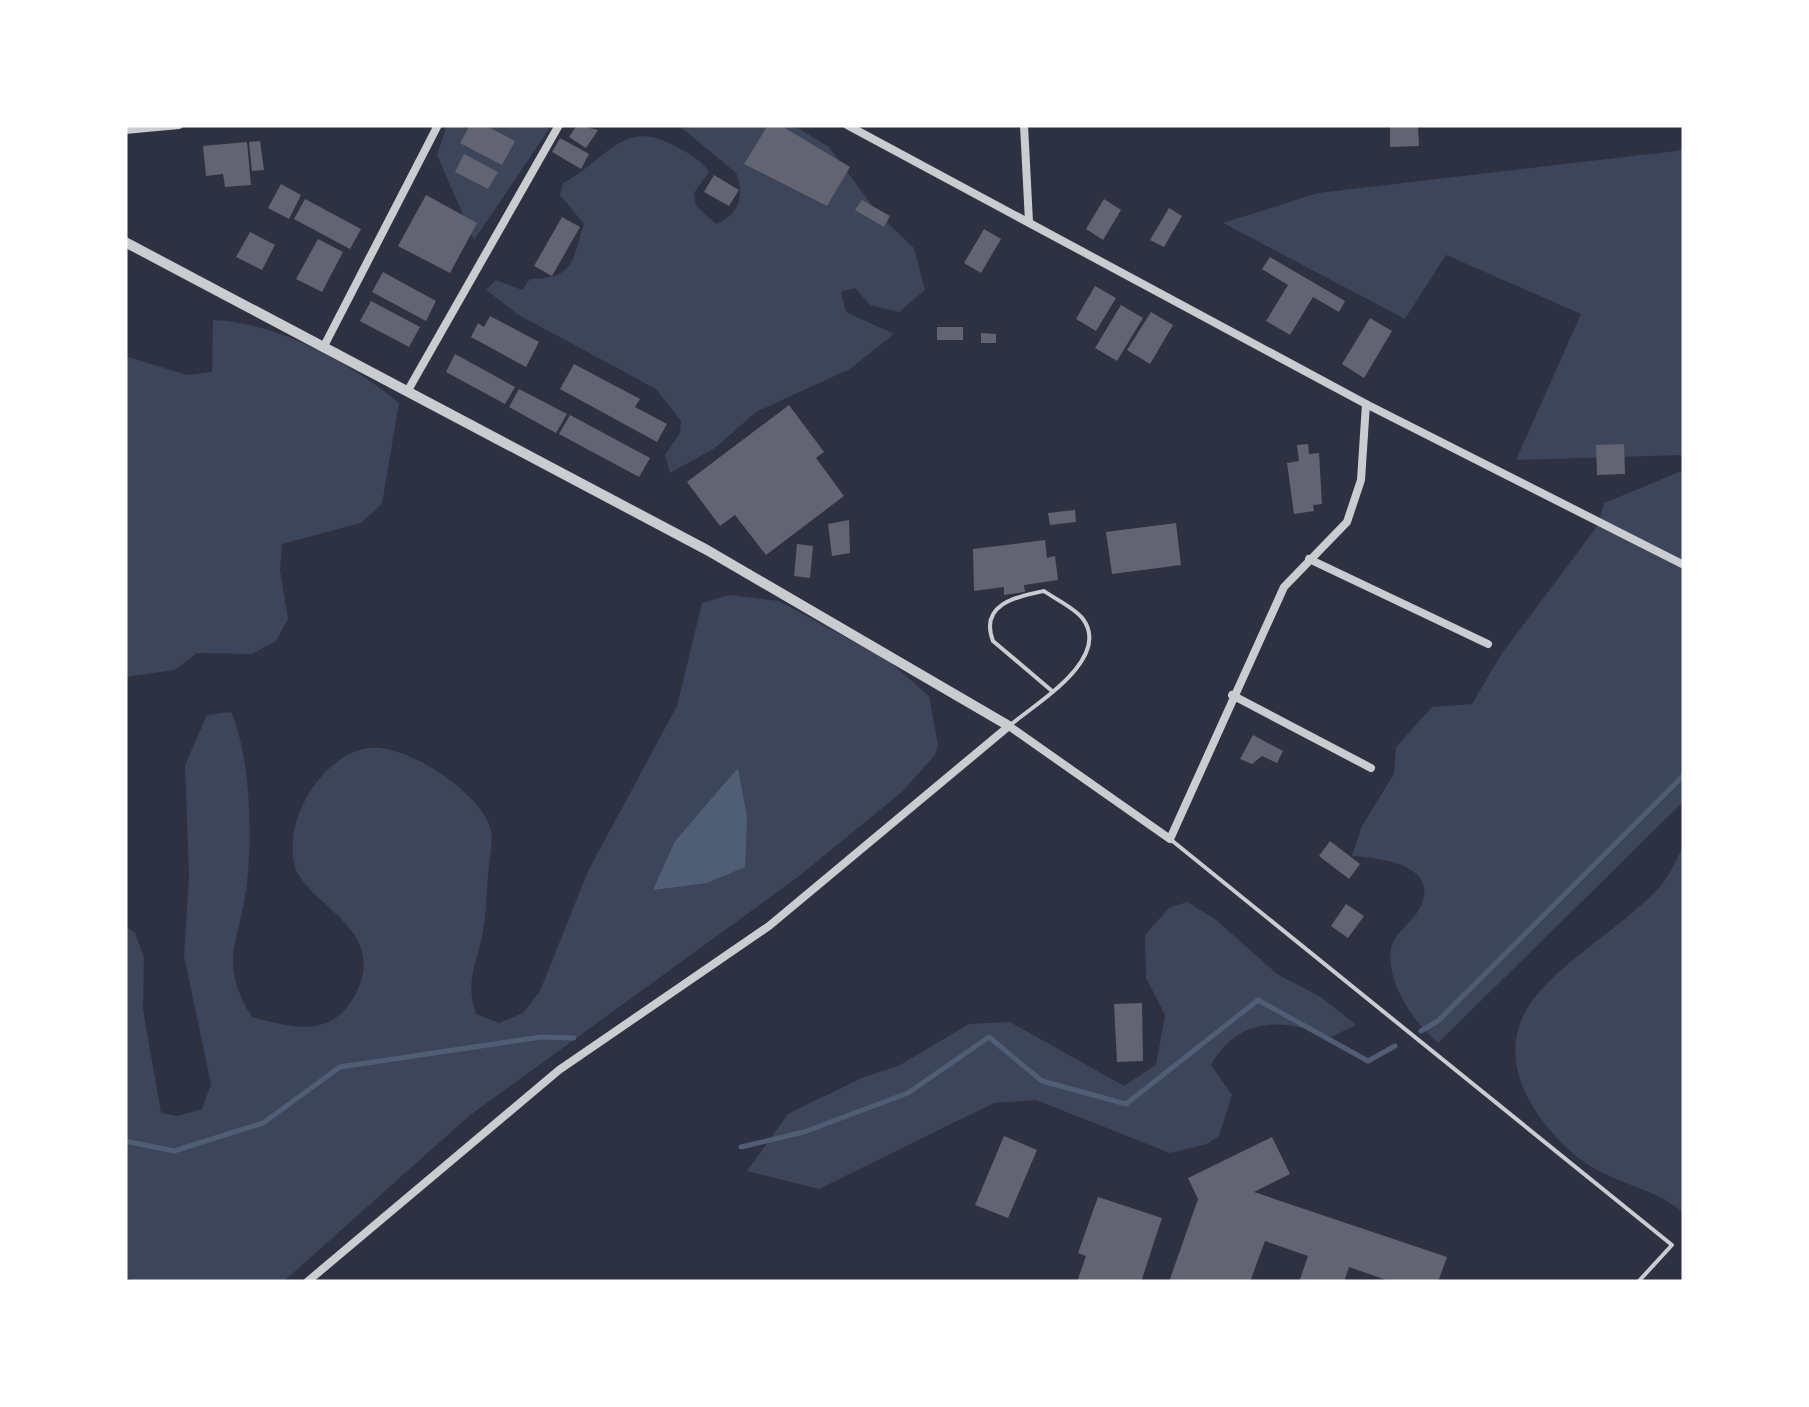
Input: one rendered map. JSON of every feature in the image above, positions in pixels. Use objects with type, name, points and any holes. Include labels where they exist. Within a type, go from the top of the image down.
[{"type":"street","points":[[125,130],[179,125]]},
{"type":"street","points":[[323,348],[438,125]]},
{"type":"street","points":[[408,392],[559,125]]},
{"type":"street","points":[[847,125],[1366,404],[1684,565]]},
{"type":"street","points":[[1024,125],[1029,222]]},
{"type":"street","points":[[125,242],[707,550],[1009,726],[1170,839],[1284,587],[1347,522],[1361,480],[1366,404]]},
{"type":"street","points":[[1308,560],[1488,644]]},
{"type":"street","points":[[1232,695],[1370,768]]},
{"type":"street","points":[[308,1282],[559,1070],[769,926],[1009,726]]},
{"type":"lane","points":[[1009,726],[1052,691],[1081,666],[1090,640],[1082,619],[1044,591],[1006,600],[993,612],[989,630],[994,641],[1052,691]]},
{"type":"lane","points":[[1170,839],[1672,1245],[1638,1282]]},
{"type":"shaded area","points":[[447,125],[552,125],[474,240],[437,155]]},
{"type":"shaded area","points":[[678,125],[793,125],[829,147],[879,215],[914,248],[925,290],[899,312],[870,305],[855,288],[841,292],[846,312],[894,334],[850,369],[756,412],[715,448],[670,473],[665,455],[680,433],[681,421],[656,389],[517,314],[486,290],[496,280],[522,290],[530,279],[564,271],[573,258],[584,224],[560,195],[563,183],[630,138],[660,139],[696,158],[709,172],[694,193],[696,206],[716,224],[730,215],[740,197],[736,173]]},
{"type":"shaded area","points":[[1684,150],[1684,455],[1516,460],[1581,314],[1446,255],[1405,319],[1223,223],[1318,193]]},
{"type":"shaded area","points":[[213,320],[262,328],[312,347],[359,373],[399,403],[382,504],[361,523],[282,544],[280,570],[288,619],[276,641],[252,654],[197,653],[175,670],[125,677],[125,356],[187,375],[212,372]]},
{"type":"shaded area","points":[[1684,470],[1684,801],[1438,1043],[1404,1001],[1391,962],[1395,938],[1418,911],[1424,896],[1423,883],[1406,867],[1352,856],[1362,826],[1394,774],[1396,747],[1432,707],[1472,704],[1500,656],[1598,525],[1604,503]]},
{"type":"shaded area","points":[[729,595],[779,601],[889,661],[929,696],[938,745],[935,755],[903,791],[798,877],[469,1116],[283,1282],[137,1282],[125,1277],[125,926],[135,933],[144,957],[143,1009],[161,1113],[177,1116],[202,1109],[211,1084],[184,956],[189,876],[185,765],[207,715],[231,712],[243,752],[250,824],[248,870],[233,968],[252,1017],[300,1027],[328,1022],[351,1002],[360,984],[364,965],[361,948],[354,934],[297,872],[293,845],[300,812],[316,783],[340,759],[369,748],[402,753],[439,772],[472,799],[490,827],[484,922],[472,994],[476,1014],[499,1023],[523,1013],[540,991],[588,871],[677,706],[702,603]]},
{"type":"shaded area","points":[[738,768],[747,817],[745,867],[707,883],[653,890],[675,841]]},
{"type":"shaded area","points":[[1684,845],[1684,1213],[1576,1156],[1542,1121],[1529,1101],[1516,1058],[1517,1035],[1525,1013],[1540,991],[1656,891]]},
{"type":"shaded area","points":[[1187,902],[1215,919],[1277,974],[1321,997],[1356,1025],[1331,1037],[1296,1026],[1264,1025],[1235,1037],[1211,1065],[1232,1095],[1219,1136],[1207,1144],[1170,1153],[1036,1100],[994,1103],[819,1189],[747,1171],[788,1114],[861,1078],[900,1065],[969,1024],[1010,1022],[1124,1086],[1156,1065],[1165,1015],[1146,978],[1145,935],[1169,908]]},
{"type":"building","points":[[470,125],[485,125],[515,141],[502,165],[460,143]]},
{"type":"building","points":[[577,125],[598,130],[586,148],[569,137]]},
{"type":"building","points":[[768,125],[780,125],[850,167],[827,206],[744,164]]},
{"type":"building","points":[[1390,125],[1418,125],[1419,146],[1390,147]]},
{"type":"building","points":[[560,138],[589,154],[581,169],[552,152]]},
{"type":"building","points":[[260,141],[264,170],[252,171],[249,142]]},
{"type":"building","points":[[247,142],[251,185],[225,187],[223,174],[206,176],[203,146]]},
{"type":"building","points":[[464,154],[498,172],[488,189],[455,172]]},
{"type":"building","points":[[714,175],[739,190],[729,206],[704,192]]},
{"type":"building","points":[[281,184],[301,195],[289,219],[268,208]]},
{"type":"building","points":[[426,195],[477,223],[450,273],[398,246]]},
{"type":"building","points":[[305,199],[361,229],[350,249],[294,219]]},
{"type":"building","points":[[1104,199],[1121,210],[1103,240],[1086,229]]},
{"type":"building","points":[[862,200],[890,216],[884,227],[855,210]]},
{"type":"building","points":[[1169,208],[1182,216],[1164,247],[1150,240]]},
{"type":"building","points":[[562,217],[580,227],[552,276],[534,266]]},
{"type":"building","points":[[984,229],[1001,239],[981,273],[964,263]]},
{"type":"building","points":[[250,232],[275,245],[262,270],[236,257]]},
{"type":"building","points":[[318,239],[343,252],[322,292],[296,279]]},
{"type":"building","points":[[1270,257],[1345,301],[1339,312],[1313,297],[1290,335],[1266,321],[1288,285],[1262,269]]},
{"type":"building","points":[[383,272],[436,301],[426,321],[372,292]]},
{"type":"building","points":[[1095,286],[1116,298],[1096,331],[1076,319]]},
{"type":"building","points":[[371,301],[420,327],[409,347],[360,321]]},
{"type":"building","points":[[1121,305],[1143,318],[1117,361],[1095,348]]},
{"type":"building","points":[[1151,312],[1173,325],[1150,364],[1127,350]]},
{"type":"building","points":[[490,316],[539,342],[526,367],[471,337],[478,323],[484,327]]},
{"type":"building","points":[[1370,318],[1392,331],[1364,378],[1342,364]]},
{"type":"building","points":[[937,327],[963,327],[963,340],[937,340]]},
{"type":"building","points":[[981,333],[996,334],[996,343],[981,343]]},
{"type":"building","points":[[455,354],[515,387],[505,404],[446,372]]},
{"type":"building","points":[[574,364],[640,399],[635,407],[667,424],[657,442],[560,389]]},
{"type":"building","points":[[519,389],[567,414],[556,433],[509,407]]},
{"type":"building","points":[[789,405],[824,452],[816,458],[844,496],[766,555],[735,515],[720,526],[687,482]]},
{"type":"building","points":[[570,415],[650,458],[639,477],[559,434]]},
{"type":"building","points":[[1308,444],[1309,454],[1319,453],[1322,504],[1313,505],[1314,511],[1294,514],[1287,463],[1299,461],[1297,445]]},
{"type":"building","points":[[1624,444],[1625,474],[1597,475],[1596,445]]},
{"type":"building","points":[[1075,510],[1076,522],[1050,525],[1048,513]]},
{"type":"building","points":[[849,520],[850,553],[832,556],[828,524]]},
{"type":"building","points":[[1176,523],[1181,565],[1112,574],[1106,532]]},
{"type":"building","points":[[1045,540],[1047,558],[1055,556],[1058,580],[1024,585],[1025,592],[1004,595],[1004,587],[974,591],[973,549]]},
{"type":"building","points":[[797,544],[813,546],[810,578],[794,576]]},
{"type":"building","points":[[1253,735],[1283,751],[1277,763],[1262,756],[1252,764],[1240,759]]},
{"type":"building","points":[[1330,841],[1360,864],[1349,879],[1319,856]]},
{"type":"building","points":[[1346,904],[1364,916],[1348,938],[1331,926]]},
{"type":"building","points":[[1142,1003],[1143,1061],[1117,1062],[1114,1004]]},
{"type":"building","points":[[1004,1136],[1037,1150],[1008,1218],[975,1205]]},
{"type":"building","points":[[1272,1137],[1290,1174],[1254,1192],[1447,1257],[1438,1282],[1392,1282],[1349,1267],[1344,1282],[1299,1282],[1308,1256],[1265,1241],[1250,1282],[1169,1282],[1198,1199],[1188,1178]]},
{"type":"building","points":[[1098,1197],[1162,1218],[1141,1282],[1077,1282],[1086,1256],[1078,1253]]},
{"type":"waterway","points":[[1421,1031],[1438,1021],[1684,775]]},
{"type":"waterway","points":[[741,1147],[804,1132],[908,1093],[989,1037],[1042,1081],[1126,1104],[1258,1000],[1368,1061],[1395,1046]]},
{"type":"waterway","points":[[125,1141],[174,1151],[263,1123],[340,1067],[541,1037],[574,1038]]}]
